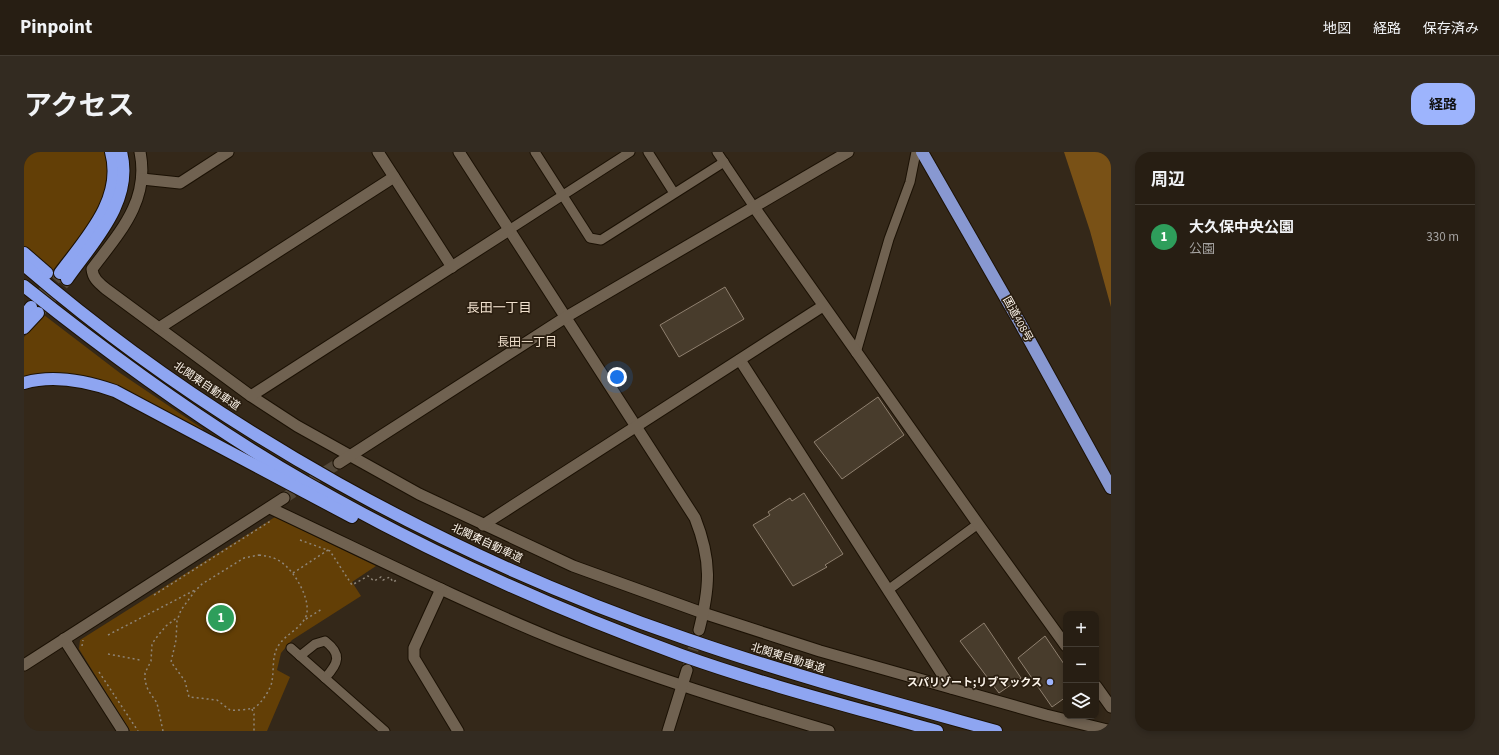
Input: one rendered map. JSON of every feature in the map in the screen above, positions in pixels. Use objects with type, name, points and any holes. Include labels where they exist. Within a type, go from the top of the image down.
[{"type":"highway","points":[[111,152],[114,163],[114,179],[106,208],[63,276],[115,210],[123,183],[124,168],[121,152]]},
{"type":"highway","name":"国道408号","points":[[922,152],[1020,323],[1111,487]]},
{"type":"highway","points":[[24,253],[103,320],[146,350],[180,384]]},
{"type":"highway","name":"北関東自動車道","points":[[24,265],[97,324],[234,421],[317,471],[368,499],[465,548],[602,608],[686,639],[862,694],[996,731]]},
{"type":"highway","points":[[24,286],[126,365],[222,431],[312,486],[373,520],[456,561],[522,592],[682,655],[763,681],[937,731]]},
{"type":"highway","points":[[24,328],[31,312]]},
{"type":"highway","points":[[24,383],[46,380],[79,380],[115,391],[298,490],[369,526],[456,561]]},
{"type":"street","points":[[140,152],[143,167],[136,205],[121,231],[92,269],[92,275],[101,285],[250,396],[297,426],[419,494],[572,566],[703,613],[820,651],[1111,731]]},
{"type":"street","points":[[142,179],[180,183],[228,152]]},
{"type":"street","points":[[378,152],[452,267]]},
{"type":"street","points":[[459,152],[695,518],[701,534],[708,568],[708,590],[699,630]]},
{"type":"street","points":[[535,152],[590,238],[601,240],[724,162]]},
{"type":"street","points":[[250,396],[630,152]]},
{"type":"street","points":[[648,152],[674,193]]},
{"type":"street","points":[[717,152],[856,353],[1063,642]]},
{"type":"street","points":[[339,463],[566,318],[848,152]]},
{"type":"street","points":[[856,353],[889,239],[910,182],[916,152]]},
{"type":"street","points":[[159,328],[394,177]]},
{"type":"street","points":[[483,525],[823,306]]},
{"type":"street","points":[[740,360],[951,688]]},
{"type":"street","points":[[24,665],[284,498]]},
{"type":"street","points":[[270,508],[441,589],[559,641],[682,687],[829,731]]},
{"type":"street","points":[[888,590],[978,524]]},
{"type":"street","points":[[441,589],[414,648],[414,658],[458,731]]},
{"type":"street","points":[[64,639],[123,731]]},
{"type":"street","points":[[300,656],[315,644],[325,641],[331,646],[337,654],[337,662],[325,678]]},
{"type":"street","points":[[291,648],[385,731]]},
{"type":"street","points":[[668,731],[687,670]]},
{"type":"street","points":[[1099,690],[1111,706]]},
{"type":"path","points":[[148,598],[268,522],[274,520]]},
{"type":"path","points":[[300,540],[328,550],[352,585],[368,576],[374,581],[381,577],[383,580],[390,577],[393,582],[398,579],[400,581],[406,577],[408,573]]},
{"type":"path","points":[[292,573],[328,550]]},
{"type":"path","points":[[108,635],[197,589],[238,562],[251,556],[271,556],[281,562],[292,573],[306,600],[308,611],[304,620]]},
{"type":"path","points":[[197,589],[188,600],[179,616],[172,662],[185,681],[189,697],[217,700],[230,710],[252,709],[258,705],[272,686],[276,649],[284,637],[304,620],[322,609]]},
{"type":"path","points":[[163,731],[160,723],[157,703],[145,681],[145,673],[151,661],[152,644],[166,626],[179,616]]},
{"type":"path","points":[[82,646],[82,641],[88,637]]},
{"type":"path","points":[[108,654],[140,660]]},
{"type":"path","points":[[99,672],[138,731]]},
{"type":"path","points":[[252,709],[255,722],[254,731]]},
{"type":"shaded area","points":[[24,152],[104,152],[108,178],[99,206],[93,218],[53,270],[24,248]]},
{"type":"shaded area","points":[[1064,152],[1111,152],[1111,307],[1090,231]]},
{"type":"shaded area","points":[[44,315],[120,373],[203,429],[202,433],[147,402],[109,384],[69,374],[39,374],[24,379],[24,337]]},
{"type":"shaded area","points":[[275,517],[376,566],[352,582],[361,596],[292,640],[281,653],[277,670],[290,677],[267,731],[130,731],[79,649],[80,640]]},
{"type":"building","points":[[725,287],[744,319],[679,357],[660,325]]},
{"type":"building","points":[[878,397],[904,435],[842,479],[814,442]]},
{"type":"building","points":[[804,493],[843,554],[825,565],[827,567],[793,586],[753,525],[770,515],[768,512],[790,498],[792,501]]},
{"type":"building","points":[[984,623],[1021,678],[999,693],[960,641]]},
{"type":"building","name":"スパリゾート;リブマックス","points":[[1045,636],[1063,663],[1063,699],[1052,707],[1018,658]]},
{"type":"tunnel","points":[[31,307],[60,273]]},
{"type":"tunnel","points":[[39,312],[67,279]]},
{"type":"tunnel","points":[[284,498],[339,463]]},
{"type":"tunnel","points":[[688,666],[698,633]]},
{"type":"place","name":"大久保中央公園","points":[[221,618]]},
{"type":"place","name":"スパリゾート;リブマックス","points":[[1050,682]]},
{"type":"district","name":"長田一丁目","points":[[499,308]]},
{"type":"district","name":"長田一丁目","points":[[527,342]]}]
